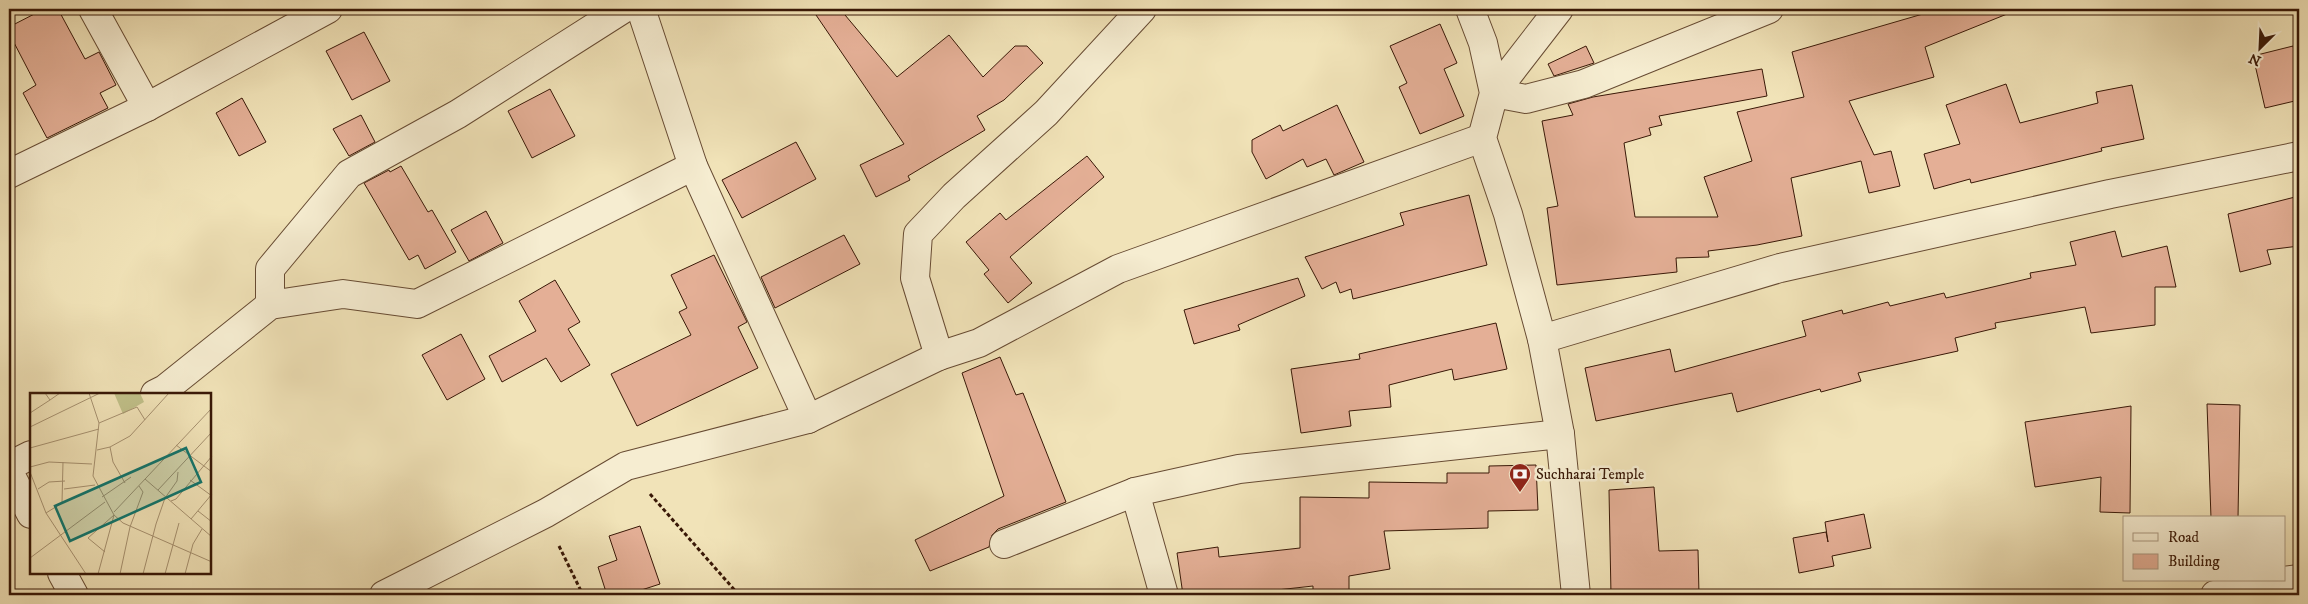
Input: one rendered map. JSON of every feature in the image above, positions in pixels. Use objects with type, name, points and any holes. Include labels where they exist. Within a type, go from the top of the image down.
[{"type":"street","points":[[93,9],[146,107]]},
{"type":"street","points":[[9,174],[146,107],[328,9]]},
{"type":"street","points":[[270,305],[270,269],[349,174],[458,114],[622,9]]},
{"type":"street","points":[[641,9],[693,166],[808,419]]},
{"type":"street","points":[[939,356],[915,278],[918,234],[954,196],[1046,113],[1142,9]]},
{"type":"street","points":[[1470,9],[1483,43],[1494,92]]},
{"type":"street","points":[[1559,9],[1494,92],[1482,138],[1508,214],[1542,339],[1560,434],[1576,595]]},
{"type":"street","points":[[1494,92],[1526,99],[1584,84],[1770,9]]},
{"type":"street","points":[[384,595],[546,513],[626,466],[808,419],[939,356],[979,343],[1118,269],[1482,138]]},
{"type":"street","points":[[1542,339],[1780,268],[2110,194],[2299,156]]},
{"type":"street","points":[[157,393],[165,389],[270,305],[343,294],[417,304],[693,166]]},
{"type":"street","points":[[1004,544],[1135,492],[1239,469],[1560,434]]},
{"type":"street","points":[[9,466],[30,456]]},
{"type":"street","points":[[9,472],[30,512]]},
{"type":"street","points":[[1135,492],[1164,595]]},
{"type":"street","points":[[63,574],[74,595]]},
{"type":"street","points":[[2286,580],[2299,579]]},
{"type":"street","points":[[2214,595],[2272,582]]},
{"type":"path","points":[[626,466],[739,595]]},
{"type":"path","points":[[546,513],[583,595]]},
{"type":"building","points":[[44,9],[58,9],[85,59],[99,52],[116,85],[100,93],[108,108],[47,138],[23,93],[36,85],[9,33],[9,27]]},
{"type":"building","points":[[824,9],[840,9],[897,77],[949,35],[983,77],[1015,46],[1027,46],[1043,63],[1004,100],[977,116],[985,130],[908,176],[910,180],[876,197],[860,165],[904,144],[816,15]]},
{"type":"building","points":[[1940,9],[2017,10],[1925,47],[1934,77],[1849,101],[1874,155],[1891,151],[1900,186],[1869,193],[1861,161],[1791,178],[1802,236],[1757,245],[1708,251],[1709,257],[1676,258],[1677,272],[1557,285],[1547,208],[1558,206],[1542,121],[1573,115],[1568,104],[1593,97],[1762,69],[1767,96],[1659,116],[1662,125],[1649,128],[1651,135],[1624,143],[1635,217],[1718,217],[1704,177],[1752,161],[1737,112],[1804,97],[1792,52]]},
{"type":"building","points":[[1440,24],[1457,63],[1444,69],[1464,116],[1420,134],[1399,87],[1407,83],[1390,46]]},
{"type":"building","points":[[364,32],[390,81],[352,100],[326,51]]},
{"type":"building","points":[[1586,46],[1594,63],[1554,76],[1548,64]]},
{"type":"building","points":[[2293,46],[2299,71],[2299,100],[2265,108],[2253,56]]},
{"type":"building","points":[[2006,84],[2020,123],[2098,103],[2096,92],[2132,85],[2144,139],[2101,148],[2102,151],[1971,183],[1970,179],[1934,189],[1924,154],[1960,144],[1946,105]]},
{"type":"building","points":[[550,89],[575,136],[532,158],[508,111]]},
{"type":"building","points":[[242,98],[266,142],[239,156],[216,113]]},
{"type":"building","points":[[1337,105],[1364,162],[1334,175],[1326,159],[1307,167],[1303,159],[1266,179],[1252,152],[1252,140],[1280,125],[1283,131]]},
{"type":"building","points":[[361,115],[375,142],[349,156],[333,129]]},
{"type":"building","points":[[796,142],[816,179],[742,218],[722,180]]},
{"type":"building","points":[[1087,156],[1104,177],[1010,257],[1032,283],[1008,303],[984,274],[989,270],[966,242],[1000,213],[1006,220]]},
{"type":"building","points":[[401,166],[428,212],[432,210],[456,252],[425,269],[418,255],[409,260],[364,183]]},
{"type":"building","points":[[1469,195],[1487,265],[1353,299],[1351,289],[1340,293],[1336,282],[1322,289],[1305,257],[1404,225],[1400,213]]},
{"type":"building","points":[[2299,196],[2299,246],[2267,250],[2271,264],[2240,272],[2228,214]]},
{"type":"building","points":[[486,211],[503,243],[469,261],[451,230]]},
{"type":"building","points":[[2115,231],[2122,257],[2167,246],[2176,287],[2155,287],[2155,325],[2091,333],[2085,307],[1995,323],[1996,328],[1955,338],[1958,351],[1858,373],[1861,381],[1821,392],[1820,389],[1737,412],[1732,393],[1596,421],[1585,368],[1670,349],[1675,372],[1806,336],[1802,321],[1842,310],[1843,314],[1888,302],[1890,306],[1944,293],[1946,298],[2031,278],[2030,273],[2076,265],[2070,242]]},
{"type":"building","points":[[844,235],[860,264],[775,308],[761,277]]},
{"type":"building","points":[[714,255],[747,322],[738,327],[758,368],[637,426],[611,374],[691,335],[679,312],[687,308],[671,275]]},
{"type":"building","points":[[1298,278],[1305,296],[1238,325],[1240,330],[1194,344],[1184,310]]},
{"type":"building","points":[[555,280],[580,322],[568,329],[590,365],[561,382],[546,358],[502,382],[489,356],[536,331],[519,301]]},
{"type":"building","points":[[1496,323],[1507,369],[1454,380],[1452,369],[1389,385],[1391,407],[1349,411],[1351,426],[1301,433],[1291,369],[1360,359],[1359,354]]},
{"type":"building","points":[[461,334],[485,379],[447,400],[422,355]]},
{"type":"building","points":[[1000,357],[1016,395],[1023,393],[1066,502],[998,529],[992,535],[989,547],[930,571],[915,540],[1004,496],[962,373]]},
{"type":"building","points":[[2207,404],[2240,405],[2238,516],[2211,516]]},
{"type":"building","points":[[2131,406],[2130,513],[2100,512],[2101,477],[2035,487],[2025,422]]},
{"type":"building","points":[[1536,465],[1538,510],[1488,511],[1488,528],[1384,531],[1390,569],[1349,576],[1349,592],[1313,592],[1313,586],[1232,595],[1183,595],[1177,553],[1218,547],[1219,557],[1300,548],[1300,497],[1369,498],[1369,482],[1447,483],[1447,473],[1489,473],[1489,466]]},
{"type":"building","points":[[1654,487],[1659,551],[1698,550],[1699,595],[1611,595],[1609,490]]},
{"type":"building","points":[[1864,514],[1871,548],[1832,556],[1834,566],[1799,573],[1793,538],[1826,532],[1828,542],[1825,522]]},
{"type":"building","points":[[640,526],[660,584],[626,595],[607,595],[598,567],[617,560],[609,536]]},
{"type":"place","name":"Suchharai Temple","points":[[1520,493]]}]
